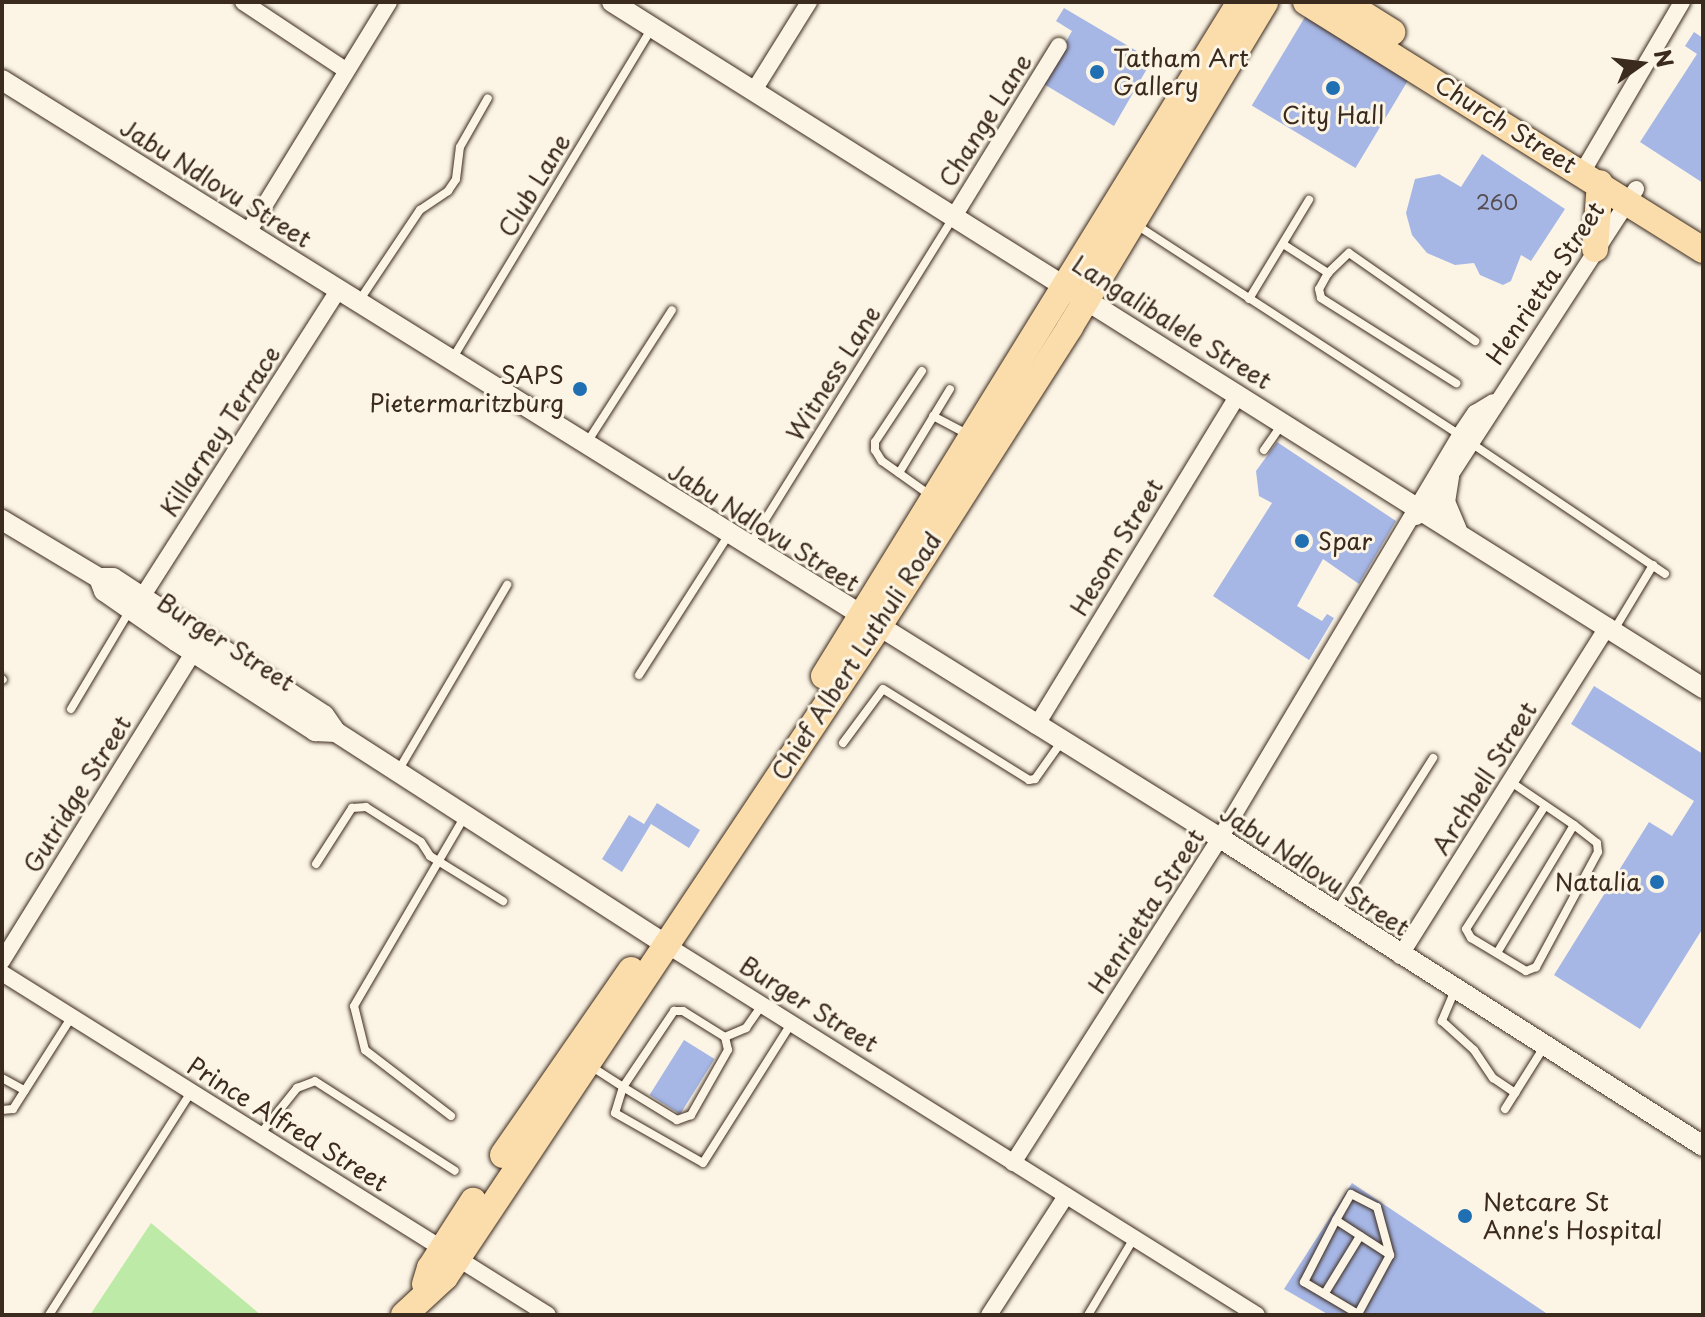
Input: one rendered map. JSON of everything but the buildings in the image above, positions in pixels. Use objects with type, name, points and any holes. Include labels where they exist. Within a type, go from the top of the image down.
[{"type":"main road","name":"Chief Albert Luthuli Road","points":[[404,1315],[449,1255],[870,624],[1077,292],[1240,2]]},
{"type":"main road","name":"Chief Albert Luthuli Road","points":[[870,624],[935,499],[973,438],[1077,292],[1132,222],[1265,2]]},
{"type":"main road","name":"Church Street","points":[[1306,2],[1632,196],[1703,232]]},
{"type":"main road","name":"Church Street","points":[[1344,2],[1591,171]]},
{"type":"main road","points":[[1591,171],[1595,249]]},
{"type":"main road","name":"Church Street","points":[[1632,196],[1703,250]]},
{"type":"main road","name":"Chief Albert Luthuli Road","points":[[449,1255],[588,1065],[660,941]]},
{"type":"street","points":[[243,2],[344,69]]},
{"type":"street","points":[[247,234],[344,69],[389,2]]},
{"type":"street","name":"Langalibalele Street","points":[[612,2],[644,16],[753,92],[1077,292],[1420,511],[1457,530],[1703,688]]},
{"type":"street","points":[[753,92],[809,2]]},
{"type":"street","points":[[1591,171],[1682,2]]},
{"type":"street","name":"Change Lane","points":[[953,218],[1059,46]]},
{"type":"street","name":"Jabu Ndlovu Street","points":[[2,80],[728,536],[1220,838],[1334,915],[1703,1146]]},
{"type":"street","name":"Henrietta Street","points":[[1013,1163],[1220,838],[1465,439],[1632,196]]},
{"type":"street","name":"Killarney Terrace","points":[[136,603],[338,291]]},
{"type":"street","name":"Hesom Street","points":[[1036,726],[1238,395]]},
{"type":"street","name":"Henrietta Street","points":[[1420,511],[1449,477],[1465,439]]},
{"type":"street","points":[[1449,477],[1445,502],[1457,530]]},
{"type":"street","points":[[2,520],[106,578],[136,603]]},
{"type":"street","name":"Burger Street","points":[[136,603],[198,644],[324,715],[336,732],[465,816],[1257,1315]]},
{"type":"street","name":"Archbell Street","points":[[1400,956],[1611,628]]},
{"type":"street","name":"Gutridge Street","points":[[2,961],[198,644]]},
{"type":"street","name":"Prince Alfred Street","points":[[2,973],[548,1315]]},
{"type":"street","points":[[989,1315],[1066,1196]]},
{"type":"lane","name":"Club Lane","points":[[451,361],[644,16]]},
{"type":"lane","points":[[358,302],[420,210],[448,191],[456,179],[460,147],[488,98]]},
{"type":"lane","points":[[1249,299],[1309,200]]},
{"type":"lane","name":"Witness Lane","points":[[748,548],[953,218]]},
{"type":"lane","points":[[1132,222],[1465,439],[1665,574]]},
{"type":"lane","points":[[1283,244],[1328,273]]},
{"type":"lane","points":[[1456,383],[1321,298],[1319,289],[1328,273],[1349,253],[1475,341]]},
{"type":"lane","points":[[585,446],[672,310]]},
{"type":"lane","points":[[922,371],[875,442],[882,461],[935,499]]},
{"type":"lane","points":[[899,473],[950,389]]},
{"type":"lane","points":[[933,416],[973,438]]},
{"type":"lane","points":[[1264,450],[1283,424]]},
{"type":"lane","points":[[639,675],[728,536]]},
{"type":"lane","points":[[1611,628],[1653,565]]},
{"type":"lane","points":[[397,772],[507,585]]},
{"type":"lane","points":[[71,709],[136,603]]},
{"type":"lane","points":[[843,743],[883,689],[1029,780],[1035,779],[1062,741]]},
{"type":"lane","points":[[1334,915],[1433,758]]},
{"type":"lane","points":[[1510,782],[1574,825],[1597,843],[1598,856],[1536,967],[1526,971],[1471,938],[1468,923],[1545,806]]},
{"type":"lane","points":[[316,864],[359,806],[374,810],[421,842],[438,862],[503,901]]},
{"type":"lane","points":[[451,1116],[365,1050],[354,1019],[354,1006],[465,816]]},
{"type":"lane","points":[[1497,953],[1574,825]]},
{"type":"lane","points":[[1455,990],[1442,1021],[1474,1050],[1493,1078],[1515,1093]]},
{"type":"lane","points":[[725,1037],[746,1028],[762,1005]]},
{"type":"lane","points":[[588,1065],[623,1087],[677,1120],[688,1118],[728,1055],[725,1037],[683,1011],[674,1011],[623,1087],[615,1113],[703,1163],[791,1024]]},
{"type":"lane","points":[[2,1110],[10,1112],[71,1018]]},
{"type":"lane","points":[[1505,1109],[1545,1046]]},
{"type":"lane","points":[[2,1078],[25,1091]]},
{"type":"lane","points":[[261,1133],[297,1088],[315,1081],[455,1171]]},
{"type":"lane","points":[[49,1315],[192,1091]]},
{"type":"lane","points":[[1351,1194],[1377,1207],[1390,1255],[1357,1314],[1303,1276],[1336,1220],[1351,1194]]},
{"type":"lane","points":[[1336,1220],[1390,1255]]},
{"type":"lane","points":[[1325,1293],[1360,1236]]},
{"type":"lane","points":[[1088,1315],[1134,1238]]},
{"type":"green space","points":[[151,1223],[261,1315],[90,1315]]},
{"type":"place","name":"Tatham Art Gallery","points":[[1097,72]]},
{"type":"place","name":"City Hall","points":[[1333,88]]},
{"type":"place","name":"SAPS Pietermaritzburg","points":[[580,389]]},
{"type":"place","name":"Spar","points":[[1302,541]]},
{"type":"place","name":"Natalia","points":[[1657,882]]},
{"type":"place","name":"Netcare St Anne's Hospital","points":[[1465,1216]]}]
